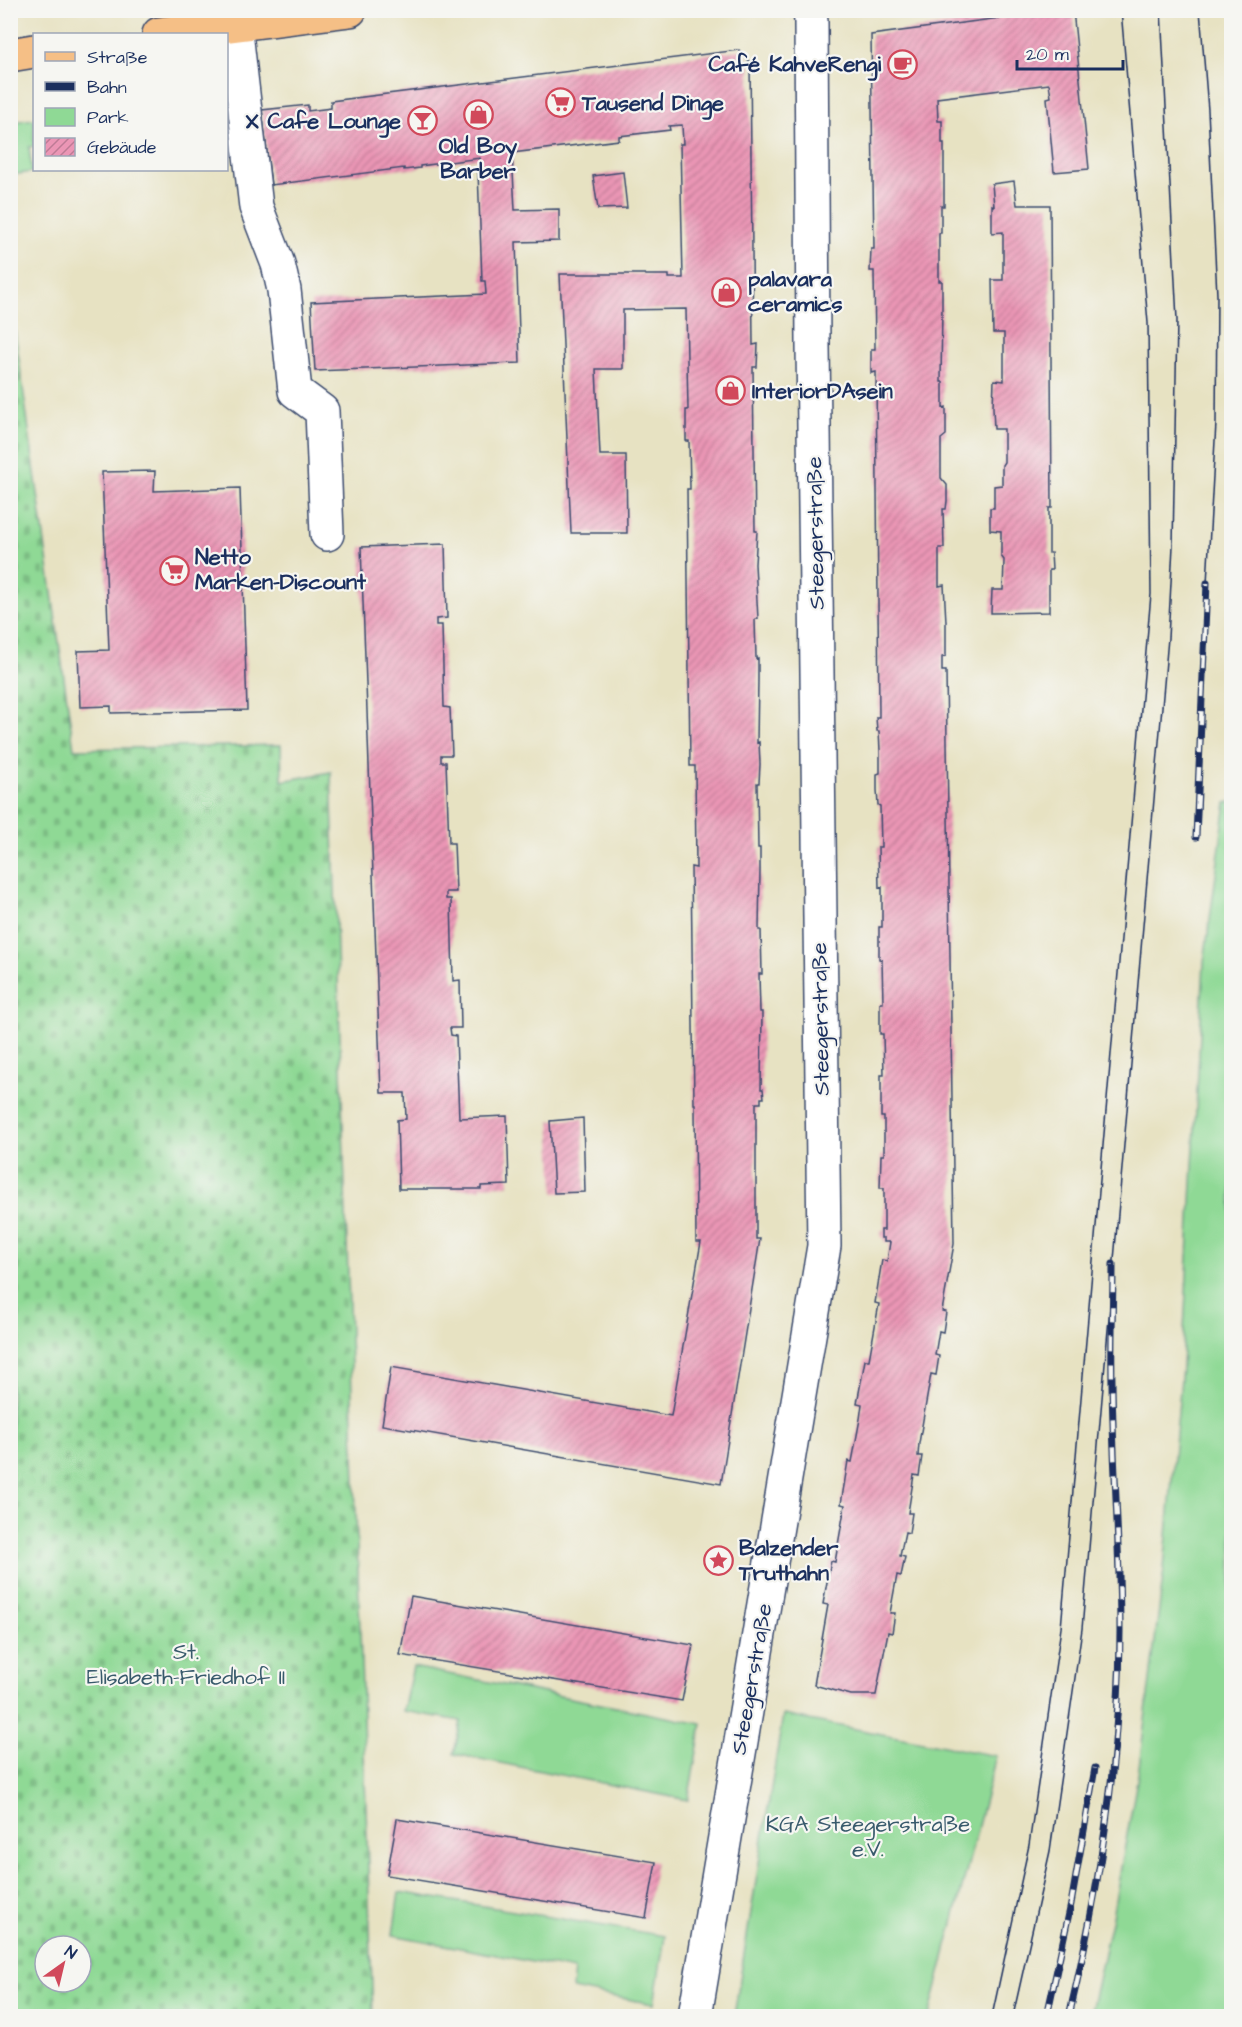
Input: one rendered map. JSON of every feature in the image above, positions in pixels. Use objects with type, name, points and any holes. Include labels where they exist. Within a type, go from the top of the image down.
[{"type":"main road","points":[[169,33],[350,10]]},
{"type":"street","name":"Steegerstraße","points":[[695,2016],[824,1246],[810,10]]},
{"type":"street","points":[[235,24],[256,207],[278,264],[284,290],[295,391],[322,411],[327,534]]},
{"type":"green space","points":[[33,119],[33,146],[29,147],[32,172],[11,175],[11,122]]},
{"type":"green space","name":"St. Elisabeth-Friedhof II","points":[[11,303],[74,749],[281,745],[282,781],[331,772],[373,2016],[11,2016]]},
{"type":"green space","points":[[1231,802],[1232,1564],[1227,1665],[1232,1746],[1231,2016],[1090,2016],[1112,1917],[1138,1775],[1164,1569],[1182,1367],[1204,962],[1226,803]]},
{"type":"green space","points":[[413,1667],[702,1724],[688,1800],[454,1754],[461,1721],[403,1711]]},
{"type":"green space","name":"KGA Steegerstraße e.V.","points":[[783,1715],[996,1756],[929,2016],[734,2016]]},
{"type":"green space","points":[[399,1892],[665,1936],[654,2004],[572,1989],[574,1970],[393,1935]]},
{"type":"building","points":[[1073,10],[1089,169],[1054,172],[1047,98],[1051,97],[1049,84],[937,98],[938,121],[942,121],[942,143],[944,143],[944,206],[941,206],[941,233],[939,233],[939,281],[942,281],[941,382],[943,382],[943,408],[946,407],[946,435],[941,439],[941,478],[947,485],[947,501],[946,509],[943,509],[944,548],[939,548],[939,586],[944,585],[946,622],[946,656],[942,657],[942,671],[946,671],[954,1244],[942,1311],[946,1312],[943,1332],[939,1331],[935,1355],[939,1356],[936,1375],[931,1374],[919,1443],[918,1456],[922,1456],[919,1476],[914,1475],[908,1513],[912,1513],[909,1533],[905,1532],[900,1556],[905,1557],[901,1576],[897,1575],[890,1613],[895,1613],[892,1633],[888,1632],[876,1695],[851,1695],[814,1685],[828,1605],[823,1604],[831,1561],[835,1562],[845,1505],[841,1504],[848,1461],[852,1462],[860,1419],[862,1404],[857,1403],[865,1360],[869,1360],[879,1304],[875,1303],[882,1260],[887,1261],[890,1242],[884,1242],[884,1238],[881,1238],[881,1230],[884,1230],[884,1188],[880,1188],[881,1155],[884,1155],[881,1075],[884,1075],[883,1034],[880,1034],[880,1003],[883,1003],[882,960],[879,959],[882,887],[879,888],[878,847],[881,847],[877,774],[880,773],[880,751],[876,717],[879,717],[876,372],[871,373],[871,349],[875,349],[874,271],[870,271],[871,249],[874,249],[871,35]]},
{"type":"building","points":[[739,50],[750,62],[753,345],[758,344],[757,367],[753,367],[755,531],[757,531],[755,564],[758,619],[755,619],[756,659],[758,658],[757,743],[759,742],[760,764],[759,783],[757,783],[758,848],[760,848],[759,930],[761,930],[762,974],[759,974],[760,1012],[762,1012],[761,1089],[763,1089],[764,1098],[761,1098],[761,1103],[756,1103],[756,1239],[760,1239],[721,1484],[382,1425],[391,1367],[671,1416],[701,1242],[696,1242],[691,867],[696,868],[695,766],[690,766],[687,489],[690,489],[689,441],[686,441],[686,410],[688,410],[686,309],[623,310],[623,369],[596,369],[600,455],[626,455],[627,533],[571,533],[560,274],[645,274],[683,278],[680,144],[683,144],[682,125],[669,126],[670,130],[619,136],[619,140],[512,153],[515,210],[559,209],[559,241],[516,242],[520,363],[315,371],[311,302],[486,294],[485,281],[482,281],[478,171],[480,170],[480,158],[420,166],[420,168],[404,170],[404,168],[271,185],[262,110],[308,105],[308,111],[331,108],[331,101]]},
{"type":"building","points":[[623,172],[627,208],[598,209],[593,176]]},
{"type":"building","points":[[1014,181],[1017,205],[1050,205],[1052,508],[1049,508],[1049,553],[1051,553],[1052,570],[1049,570],[1049,612],[991,613],[992,590],[1003,590],[1004,560],[1001,556],[1001,531],[990,530],[990,508],[994,508],[994,486],[1002,485],[1004,462],[1004,429],[994,429],[993,407],[994,380],[1004,381],[1004,333],[993,333],[992,280],[1003,280],[1003,232],[992,233],[992,205],[994,206],[992,184]]},
{"type":"building","name":"Netto Marken-Discount","points":[[155,471],[154,491],[240,488],[247,710],[111,713],[111,706],[80,707],[78,651],[109,650],[102,472]]},
{"type":"building","points":[[445,544],[447,618],[436,619],[436,625],[442,625],[444,707],[450,708],[452,755],[441,755],[441,762],[446,762],[449,843],[454,843],[456,892],[446,892],[446,899],[451,899],[453,981],[460,980],[461,1028],[450,1028],[451,1035],[456,1036],[459,1118],[507,1116],[509,1185],[481,1186],[481,1189],[399,1189],[397,1120],[406,1119],[405,1093],[381,1093],[361,547]]},
{"type":"building","points":[[583,1118],[585,1192],[554,1193],[550,1121]]},
{"type":"building","points":[[411,1596],[693,1645],[682,1701],[400,1655]]},
{"type":"building","points":[[397,1819],[656,1862],[646,1918],[387,1875]]},
{"type":"tram line","points":[[992,2016],[1029,1845],[1061,1628],[1151,594],[1148,323],[1121,10]]},
{"type":"tram line","points":[[1013,2016],[1050,1851],[1082,1629],[1168,638],[1173,546],[1177,320],[1161,10]]},
{"type":"tram line","points":[[1200,10],[1208,110],[1217,295],[1216,423],[1207,583]]},
{"type":"railway","points":[[1196,837],[1207,583]]},
{"type":"railway","points":[[1069,2016],[1090,1921],[1106,1825],[1119,1679],[1119,1569],[1112,1382],[1113,1264]]},
{"type":"railway","points":[[1047,2016],[1071,1904],[1095,1768]]},
{"type":"place","name":"Café KahveRengi","points":[[902,64]]},
{"type":"place","name":"Tausend Dinge","points":[[561,103]]},
{"type":"place","name":"Old Boy Barber","points":[[478,114]]},
{"type":"place","name":"X Cafe Lounge","points":[[422,121]]},
{"type":"place","name":"palavara ceramics","points":[[727,292]]},
{"type":"place","name":"InteriorDAsein","points":[[731,391]]},
{"type":"place","name":"Netto Marken-Discount","points":[[174,570]]},
{"type":"place","name":"Balzender Truthahn","points":[[718,1561]]}]
